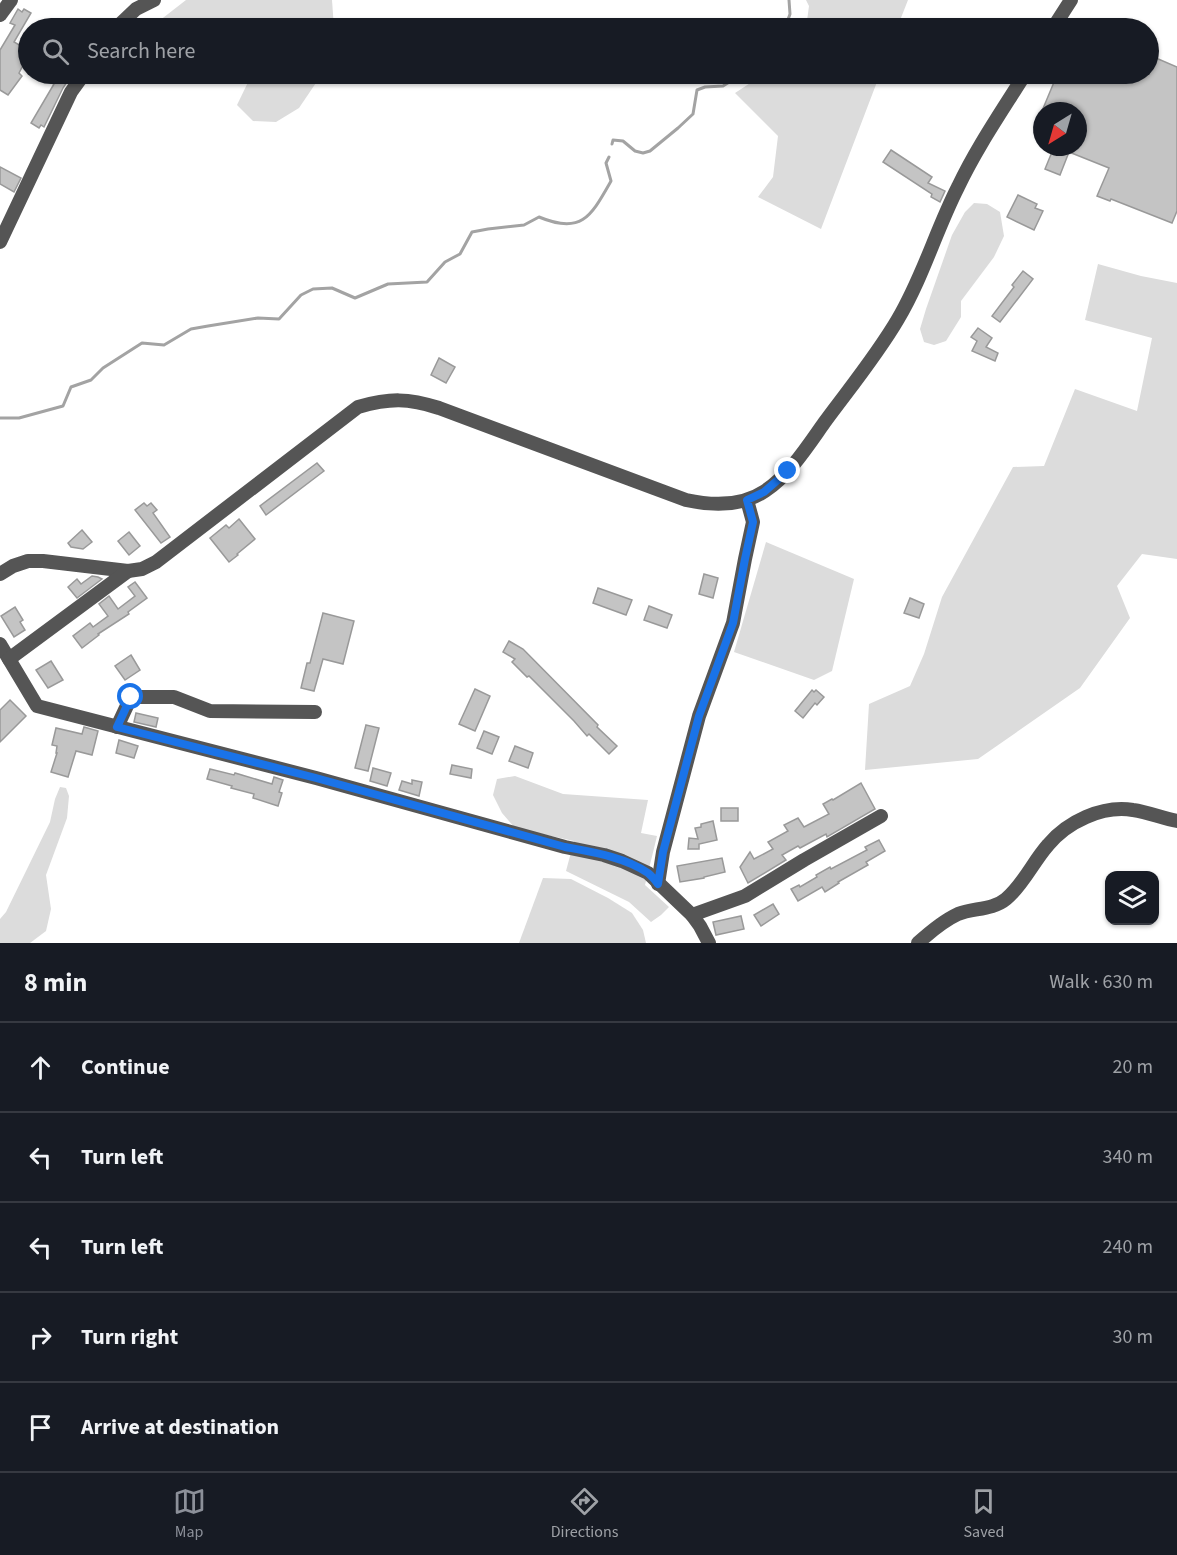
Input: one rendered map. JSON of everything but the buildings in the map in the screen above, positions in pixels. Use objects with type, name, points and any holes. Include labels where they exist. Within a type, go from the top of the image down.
[{"type":"street","points":[[0,15],[11,0]]},
{"type":"street","points":[[127,18],[136,9],[154,0]]},
{"type":"street","points":[[1059,18],[1071,0]]},
{"type":"street","points":[[0,242],[77,84]]},
{"type":"street","points":[[0,574],[28,561],[128,571],[142,569],[156,562],[358,407],[391,400],[418,401],[439,408],[687,500],[716,505],[747,500],[764,492],[788,471],[898,319],[958,186],[1019,84]]},
{"type":"street","points":[[658,884],[663,852],[696,727],[733,623],[753,522],[747,500]]},
{"type":"street","points":[[9,658],[128,571]]},
{"type":"street","points":[[0,644],[37,706],[316,778],[622,861],[648,873],[692,915],[709,943]]},
{"type":"street","points":[[117,727],[131,697],[174,697],[210,711],[315,712]]},
{"type":"street","points":[[918,943],[945,921],[960,913],[1004,901],[1014,891],[1048,844],[1059,833],[1080,820],[1098,812],[1117,809],[1132,810],[1177,821]]},
{"type":"street","points":[[692,915],[745,896],[881,816]]},
{"type":"shaded area","points":[[186,0],[332,0],[333,18],[163,18]]},
{"type":"shaded area","points":[[806,0],[908,0],[901,18],[807,18],[809,6]]},
{"type":"shaded area","points":[[247,84],[315,84],[299,108],[276,122],[253,121],[237,105]]},
{"type":"shaded area","points":[[749,84],[876,84],[821,229],[758,197],[773,177],[778,136],[735,93]]},
{"type":"shaded area","points":[[974,203],[987,204],[1000,212],[1004,236],[994,257],[961,301],[961,317],[946,341],[934,345],[924,342],[920,329],[952,235],[965,212]]},
{"type":"shaded area","points":[[1098,264],[1177,283],[1177,559],[1142,554],[1117,586],[1130,618],[1080,688],[978,759],[865,770],[869,704],[910,686],[924,654],[942,597],[1013,467],[1044,466],[1075,389],[1137,411],[1152,338],[1085,320]]},
{"type":"shaded area","points":[[766,542],[854,579],[832,671],[814,680],[734,652]]},
{"type":"shaded area","points":[[515,776],[563,794],[648,800],[641,833],[657,836],[645,885],[669,907],[651,922],[629,902],[566,871],[574,841],[515,828],[502,813],[493,795],[497,779]]},
{"type":"shaded area","points":[[60,787],[66,788],[69,796],[67,818],[46,875],[51,909],[46,931],[30,943],[0,943],[0,919],[6,912],[50,822]]},
{"type":"shaded area","points":[[543,878],[571,879],[632,913],[643,930],[646,943],[519,943]]},
{"type":"waterway","points":[[789,0],[789,18]]},
{"type":"waterway","points":[[612,144],[613,140],[623,141],[635,151],[643,153],[650,151],[693,114],[697,90],[726,84]]},
{"type":"waterway","points":[[0,418],[19,418],[63,406],[71,387],[91,380],[103,368],[142,343],[164,345],[191,329],[258,318],[279,319],[301,295],[313,289],[332,288],[355,298],[388,284],[427,282],[445,262],[460,254],[472,232],[524,225],[539,217],[554,222],[575,223],[591,213],[611,181],[606,163],[609,157]]},
{"type":"route","points":[[131,697],[117,727],[316,778],[565,847],[604,855],[648,873],[658,884],[663,852],[699,716],[733,623],[753,522],[747,500],[764,492],[788,471]]}]
